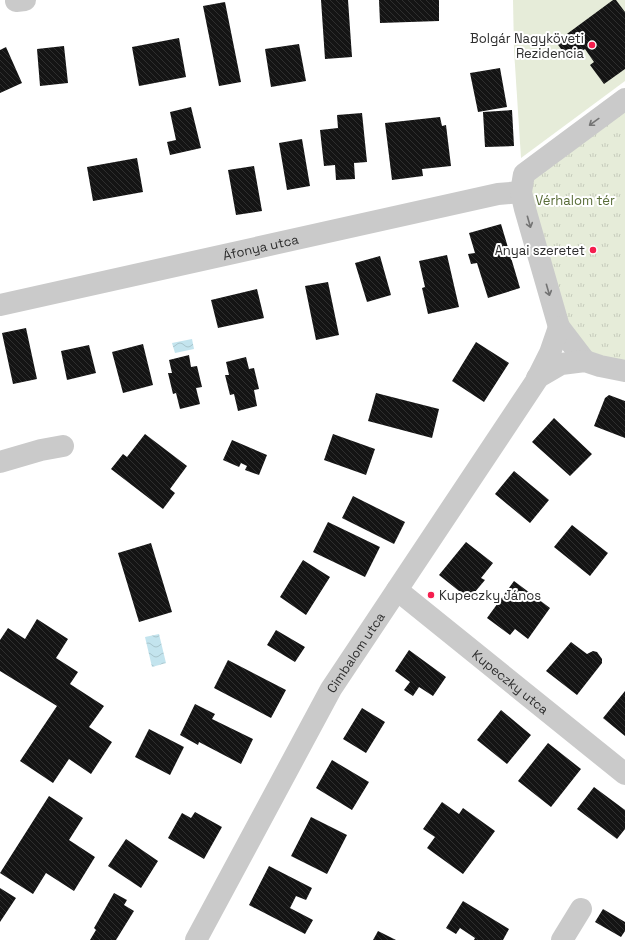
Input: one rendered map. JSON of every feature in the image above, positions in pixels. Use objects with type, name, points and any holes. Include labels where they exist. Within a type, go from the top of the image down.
[{"type":"street","points":[[625,99],[524,174],[521,192],[559,327],[585,361],[600,366],[625,371]]},
{"type":"street","name":"Áfonya utca","points":[[0,305],[498,194],[521,192]]},
{"type":"street","name":"Cimbalom utca","points":[[196,940],[331,690],[537,378],[550,353],[559,327]]},
{"type":"street","name":"Cimbalom utca","points":[[537,378],[561,364],[585,361]]},
{"type":"street","points":[[0,462],[41,450],[63,446]]},
{"type":"street","name":"Kupeczky utca","points":[[397,590],[625,774]]},
{"type":"street","points":[[562,940],[581,909]]},
{"type":"green space","points":[[513,0],[625,0],[625,81],[521,158],[514,50]]},
{"type":"green space","name":"Vérhalom tér","points":[[625,99],[625,371],[600,366],[559,327],[524,174]]},
{"type":"water","points":[[192,339],[194,349],[175,353],[172,343]]},
{"type":"water","points":[[159,634],[166,663],[152,667],[145,637]]},
{"type":"building","points":[[321,0],[348,0],[352,57],[325,59]]},
{"type":"building","points":[[379,0],[439,0],[439,21],[380,23]]},
{"type":"building","name":"Bolgár Nagyköveti Rezidencia","points":[[613,0],[616,0],[625,12],[625,69],[604,84],[590,65],[594,62],[585,49],[569,60],[556,42]]},
{"type":"building","points":[[225,2],[241,82],[219,86],[203,6]]},
{"type":"building","points":[[179,38],[186,77],[139,86],[132,47]]},
{"type":"building","points":[[299,44],[306,81],[271,87],[265,49]]},
{"type":"building","points":[[64,46],[68,83],[40,86],[37,49]]},
{"type":"building","points":[[6,47],[22,83],[0,93],[0,50]]},
{"type":"building","points":[[500,68],[507,107],[478,112],[470,73]]},
{"type":"building","points":[[191,107],[201,148],[170,155],[167,142],[176,140],[170,112]]},
{"type":"building","points":[[512,110],[514,146],[485,147],[483,112]]},
{"type":"building","points":[[362,113],[367,162],[354,163],[355,179],[336,180],[335,165],[324,166],[320,130],[338,128],[337,115]]},
{"type":"building","points":[[440,117],[442,126],[446,125],[451,166],[422,169],[423,176],[392,180],[385,123]]},
{"type":"building","points":[[302,139],[310,186],[287,190],[279,143]]},
{"type":"building","points":[[137,158],[143,192],[93,201],[87,167]]},
{"type":"building","points":[[254,166],[262,211],[236,215],[228,170]]},
{"type":"building","points":[[501,224],[520,288],[488,298],[477,263],[471,264],[468,254],[475,253],[469,233]]},
{"type":"building","points":[[447,255],[459,307],[428,314],[422,288],[425,287],[419,261]]},
{"type":"building","points":[[380,256],[391,295],[367,302],[355,263]]},
{"type":"building","points":[[328,282],[339,335],[316,340],[305,286]]},
{"type":"building","points":[[257,289],[264,318],[218,328],[211,300]]},
{"type":"building","points":[[26,328],[37,379],[13,384],[2,333]]},
{"type":"building","points":[[476,342],[509,363],[484,402],[452,381]]},
{"type":"building","points":[[143,344],[153,385],[123,393],[112,352]]},
{"type":"building","points":[[89,345],[96,373],[67,380],[61,351]]},
{"type":"building","points":[[189,355],[191,367],[197,366],[202,387],[196,388],[200,404],[180,409],[176,393],[173,394],[168,373],[172,373],[169,360]]},
{"type":"building","points":[[246,357],[249,369],[254,368],[259,389],[254,390],[257,406],[238,411],[234,394],[230,395],[225,375],[229,375],[226,362]]},
{"type":"building","points":[[376,393],[439,409],[432,438],[368,421]]},
{"type":"building","points":[[609,395],[625,401],[625,438],[594,426],[605,398]]},
{"type":"building","points":[[554,418],[592,454],[570,476],[532,442]]},
{"type":"building","points":[[145,434],[187,466],[170,489],[175,493],[163,509],[111,469],[123,454],[127,457]]},
{"type":"building","points":[[333,434],[375,449],[366,475],[324,460]]},
{"type":"building","points":[[232,440],[267,455],[259,475],[245,470],[247,466],[241,463],[239,467],[223,460]]},
{"type":"building","points":[[514,471],[549,500],[530,523],[495,494]]},
{"type":"building","points":[[353,496],[405,522],[394,544],[342,518]]},
{"type":"building","points":[[328,522],[380,547],[365,577],[313,552]]},
{"type":"building","points":[[572,525],[608,553],[590,576],[554,547]]},
{"type":"building","points":[[466,542],[493,563],[481,578],[485,580],[469,599],[439,575]]},
{"type":"building","points":[[151,543],[172,612],[139,622],[118,553]]},
{"type":"building","points":[[303,560],[330,577],[306,615],[280,597]]},
{"type":"building","points":[[514,581],[550,608],[528,639],[515,629],[510,635],[487,618]]},
{"type":"building","points":[[37,619],[68,639],[56,658],[78,672],[70,684],[104,706],[89,727],[112,742],[91,774],[69,759],[53,783],[20,761],[57,706],[0,671],[0,640],[8,628],[25,639]]},
{"type":"building","points":[[276,630],[305,647],[295,662],[267,645]]},
{"type":"building","points":[[571,642],[587,654],[593,651],[597,652],[602,659],[602,663],[577,695],[546,671]]},
{"type":"building","points":[[409,650],[446,677],[433,696],[419,687],[413,696],[404,690],[410,682],[395,671]]},
{"type":"building","points":[[228,660],[286,690],[271,718],[214,688]]},
{"type":"building","points":[[625,691],[625,736],[603,718]]},
{"type":"building","points":[[195,704],[215,714],[212,719],[253,739],[241,764],[199,742],[198,745],[180,735]]},
{"type":"building","points":[[362,708],[385,722],[366,753],[343,739]]},
{"type":"building","points":[[501,710],[531,735],[507,764],[477,740]]},
{"type":"building","points":[[149,729],[184,747],[170,775],[135,757]]},
{"type":"building","points":[[548,743],[581,769],[551,807],[518,781]]},
{"type":"building","points":[[332,760],[369,782],[352,810],[316,788]]},
{"type":"building","points":[[594,787],[625,810],[625,829],[617,839],[577,809]]},
{"type":"building","points":[[49,796],[83,818],[69,840],[95,857],[74,891],[46,873],[33,894],[0,873]]},
{"type":"building","points":[[442,802],[459,814],[463,808],[495,831],[463,874],[427,848],[435,837],[423,829]]},
{"type":"building","points":[[195,812],[222,827],[204,859],[168,838],[182,813],[191,818]]},
{"type":"building","points":[[311,817],[347,835],[327,874],[291,856]]},
{"type":"building","points":[[126,839],[158,861],[141,888],[108,866]]},
{"type":"building","points":[[269,866],[312,888],[306,900],[296,896],[290,908],[313,920],[305,934],[249,905]]},
{"type":"building","points":[[0,888],[16,898],[0,922]]},
{"type":"building","points":[[114,893],[127,900],[124,905],[134,911],[116,940],[90,940],[96,930],[94,928]]},
{"type":"building","points":[[463,901],[509,929],[503,940],[474,940],[475,938],[460,928],[456,934],[446,928]]},
{"type":"building","points":[[603,909],[625,922],[625,931],[621,937],[595,922]]},
{"type":"building","points":[[378,931],[396,940],[373,940]]},
{"type":"place","name":"Bolgár Nagyköveti Rezidencia","points":[[592,45]]},
{"type":"place","name":"Anyai szeretet","points":[[593,250]]},
{"type":"place","name":"Kupeczky János","points":[[431,595]]}]
